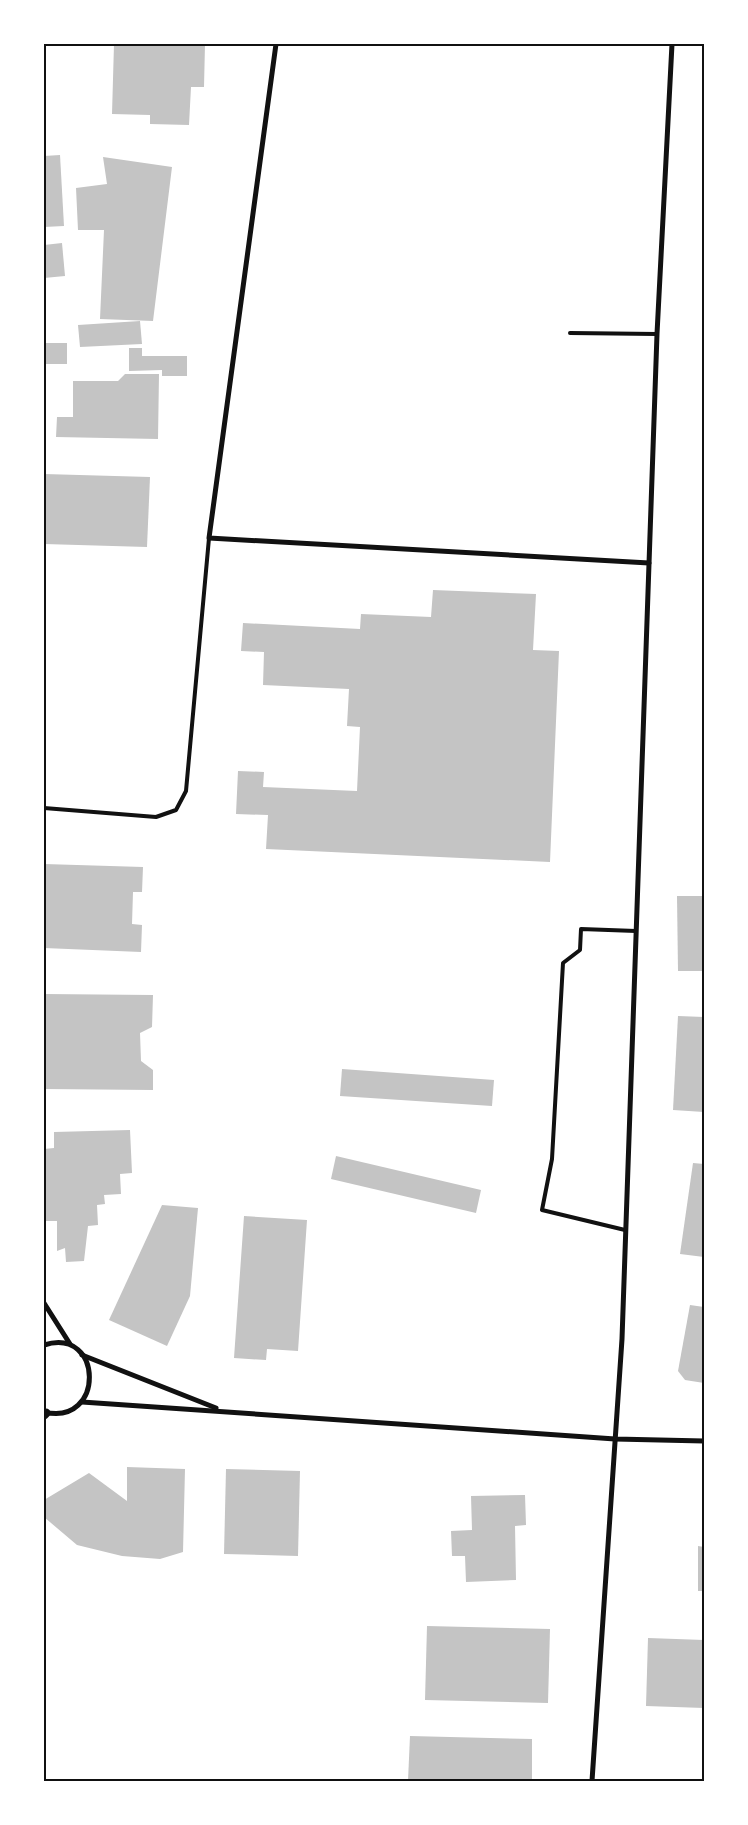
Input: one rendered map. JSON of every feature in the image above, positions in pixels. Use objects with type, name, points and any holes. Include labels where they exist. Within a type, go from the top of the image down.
[{"type":"street","points":[[276,44],[209,538],[649,563]]},
{"type":"street","points":[[592,1781],[615,1439],[626,1230],[657,334],[672,44]]},
{"type":"street","points":[[44,1303],[70,1344],[82,1356],[91,1374],[87,1394],[82,1402],[65,1412],[44,1413]]},
{"type":"street","points":[[44,1345],[70,1344]]},
{"type":"street","points":[[82,1356],[222,1410]]},
{"type":"street","points":[[82,1402],[222,1410],[615,1439],[704,1441]]},
{"type":"lane","points":[[570,333],[657,334]]},
{"type":"lane","points":[[44,808],[156,817],[176,810],[186,791],[209,538]]},
{"type":"lane","points":[[626,1230],[542,1210],[552,1159],[562,964],[580,950],[581,930],[636,931]]},
{"type":"building","points":[[114,44],[205,44],[204,87],[191,87],[189,125],[150,124],[150,115],[112,114]]},
{"type":"building","points":[[60,155],[64,226],[44,227],[44,156]]},
{"type":"building","points":[[103,157],[172,167],[153,321],[100,319],[104,230],[78,230],[76,188],[107,184]]},
{"type":"building","points":[[62,243],[65,276],[44,278],[44,245]]},
{"type":"building","points":[[140,321],[142,344],[80,347],[78,325]]},
{"type":"building","points":[[44,343],[67,343],[67,364],[44,364]]},
{"type":"building","points":[[129,348],[142,348],[142,356],[187,356],[187,376],[162,376],[162,370],[129,371]]},
{"type":"building","points":[[125,374],[159,374],[158,439],[56,437],[57,417],[73,417],[73,381],[118,381]]},
{"type":"building","points":[[44,474],[150,477],[147,547],[44,544]]},
{"type":"building","points":[[433,590],[536,594],[533,650],[559,651],[550,862],[266,849],[268,815],[236,814],[238,771],[264,772],[263,787],[357,791],[360,727],[347,726],[349,689],[263,685],[264,652],[241,651],[243,623],[360,629],[361,614],[431,617]]},
{"type":"building","points":[[44,864],[143,867],[142,892],[133,892],[132,924],[142,925],[141,952],[44,948]]},
{"type":"building","points":[[677,896],[704,896],[704,971],[678,971]]},
{"type":"building","points":[[44,994],[153,995],[152,1027],[140,1033],[141,1061],[153,1070],[153,1090],[44,1089]]},
{"type":"building","points":[[678,1016],[704,1017],[704,1112],[673,1110]]},
{"type":"building","points":[[342,1069],[494,1080],[492,1106],[340,1096]]},
{"type":"building","points":[[130,1130],[132,1173],[120,1174],[121,1194],[104,1195],[105,1204],[97,1205],[98,1225],[88,1226],[84,1261],[66,1262],[65,1248],[57,1251],[57,1221],[44,1221],[44,1149],[54,1148],[54,1132]]},
{"type":"building","points":[[336,1156],[481,1190],[476,1213],[331,1179]]},
{"type":"building","points":[[693,1163],[704,1164],[704,1257],[680,1254]]},
{"type":"building","points":[[162,1205],[198,1208],[190,1296],[167,1346],[109,1320]]},
{"type":"building","points":[[244,1216],[307,1220],[298,1351],[267,1349],[266,1360],[234,1358]]},
{"type":"building","points":[[690,1305],[704,1307],[704,1383],[685,1380],[678,1371]]},
{"type":"building","points":[[127,1467],[185,1469],[183,1552],[160,1559],[122,1556],[77,1545],[44,1517],[44,1500],[89,1473],[127,1501]]},
{"type":"building","points":[[226,1469],[300,1471],[298,1556],[224,1554]]},
{"type":"building","points":[[525,1495],[526,1525],[515,1526],[516,1580],[466,1582],[465,1556],[452,1556],[451,1531],[472,1530],[471,1496]]},
{"type":"building","points":[[698,1546],[704,1547],[704,1591],[698,1591]]},
{"type":"building","points":[[427,1626],[550,1629],[548,1703],[425,1700]]},
{"type":"building","points":[[648,1638],[704,1640],[704,1708],[646,1706]]},
{"type":"building","points":[[410,1736],[532,1739],[532,1781],[408,1781]]}]
